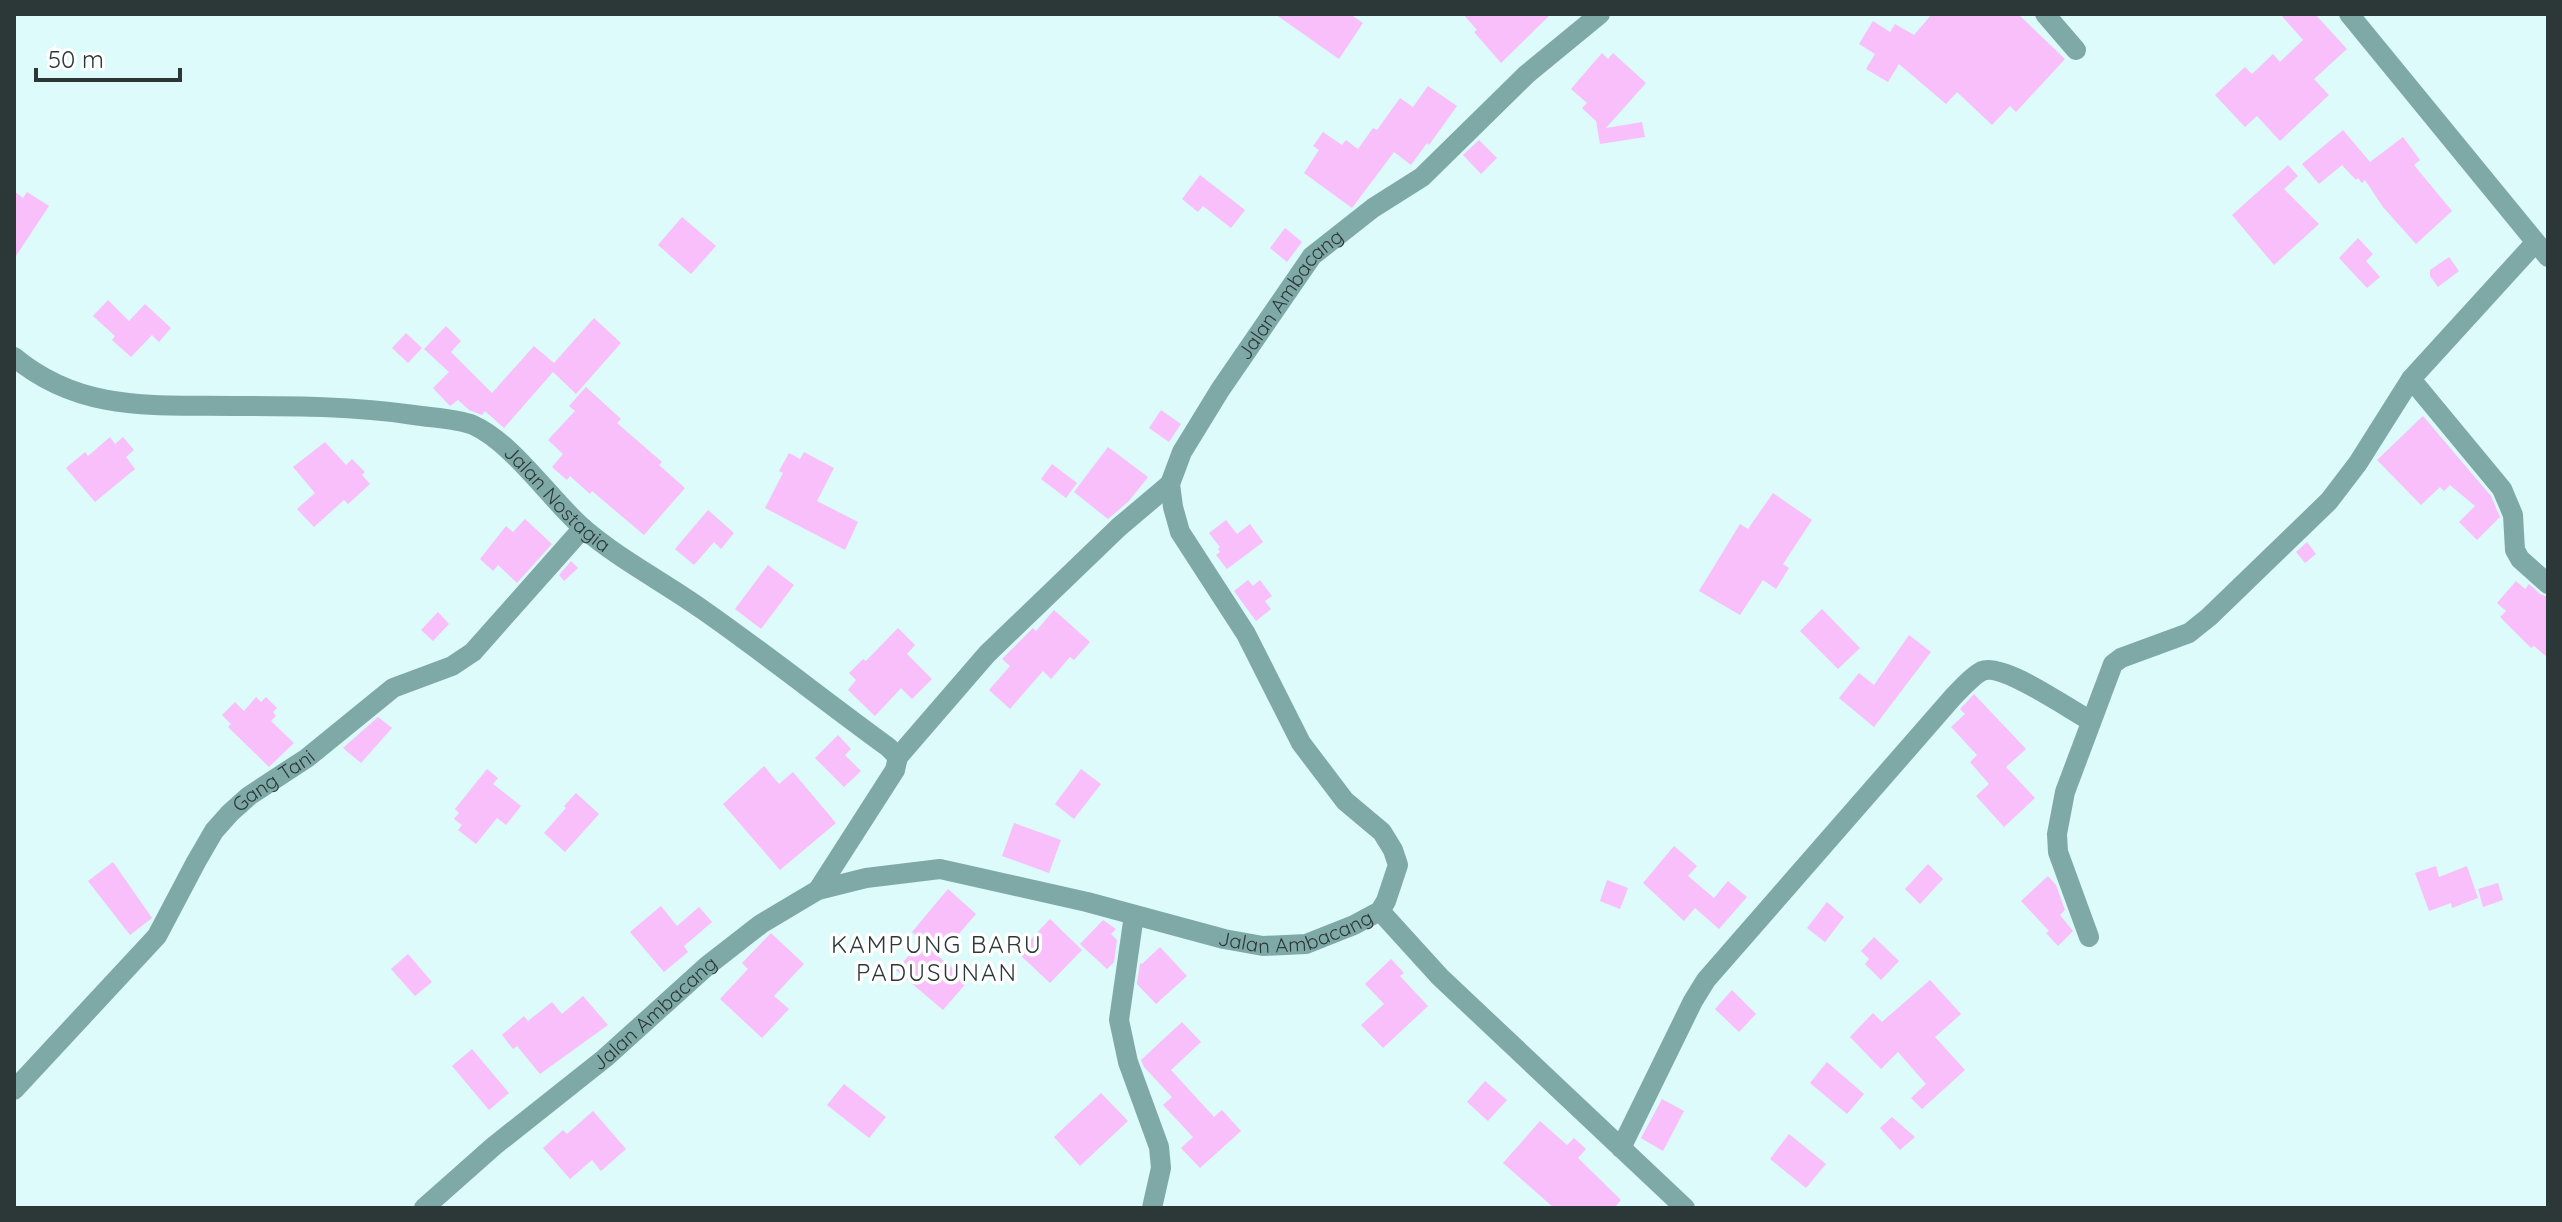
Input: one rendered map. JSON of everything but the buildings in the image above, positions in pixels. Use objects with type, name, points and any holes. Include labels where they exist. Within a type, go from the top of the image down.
[{"type":"street","name":"Jalan Ambacang","points":[[424,1208],[494,1146],[605,1058],[707,966],[761,924],[818,890],[866,878],[940,869],[1263,946],[1306,944],[1326,938],[1380,911],[1398,865],[1393,850],[1382,832],[1345,801],[1301,743],[1246,634],[1180,532],[1170,484],[1182,452],[1220,390],[1312,256],[1373,208],[1422,177],[1527,74],[1600,14]]},
{"type":"street","points":[[2045,14],[2076,50]]},
{"type":"street","points":[[2089,937],[2058,852],[2057,834],[2065,792],[2113,664],[2121,658],[2189,633],[2209,617],[2329,501],[2358,463],[2411,379],[2542,250],[2349,14]]},
{"type":"street","name":"Jalan Nostagia","points":[[14,357],[33,373],[54,384],[89,398],[128,404],[388,411],[471,424],[496,437],[583,528],[764,654],[898,757]]},
{"type":"street","points":[[2411,379],[2502,489],[2513,515],[2515,550],[2520,559],[2548,584]]},
{"type":"street","points":[[818,890],[895,770],[898,757],[987,654],[1119,527],[1170,484]]},
{"type":"street","name":"Gang Tani","points":[[14,1090],[157,936],[214,831],[230,813],[249,796],[307,758],[393,688],[452,666],[473,652],[583,528]]},
{"type":"street","points":[[1621,1148],[1706,980],[1953,697],[1981,671],[2007,673],[2091,721]]},
{"type":"street","points":[[1380,911],[1440,977],[1685,1208]]},
{"type":"street","points":[[1134,915],[1119,1020],[1128,1062],[1159,1147],[1161,1168],[1152,1208]]},
{"type":"district","name":"KAMPUNG BARU PADUSUNAN","points":[[937,959]]}]
